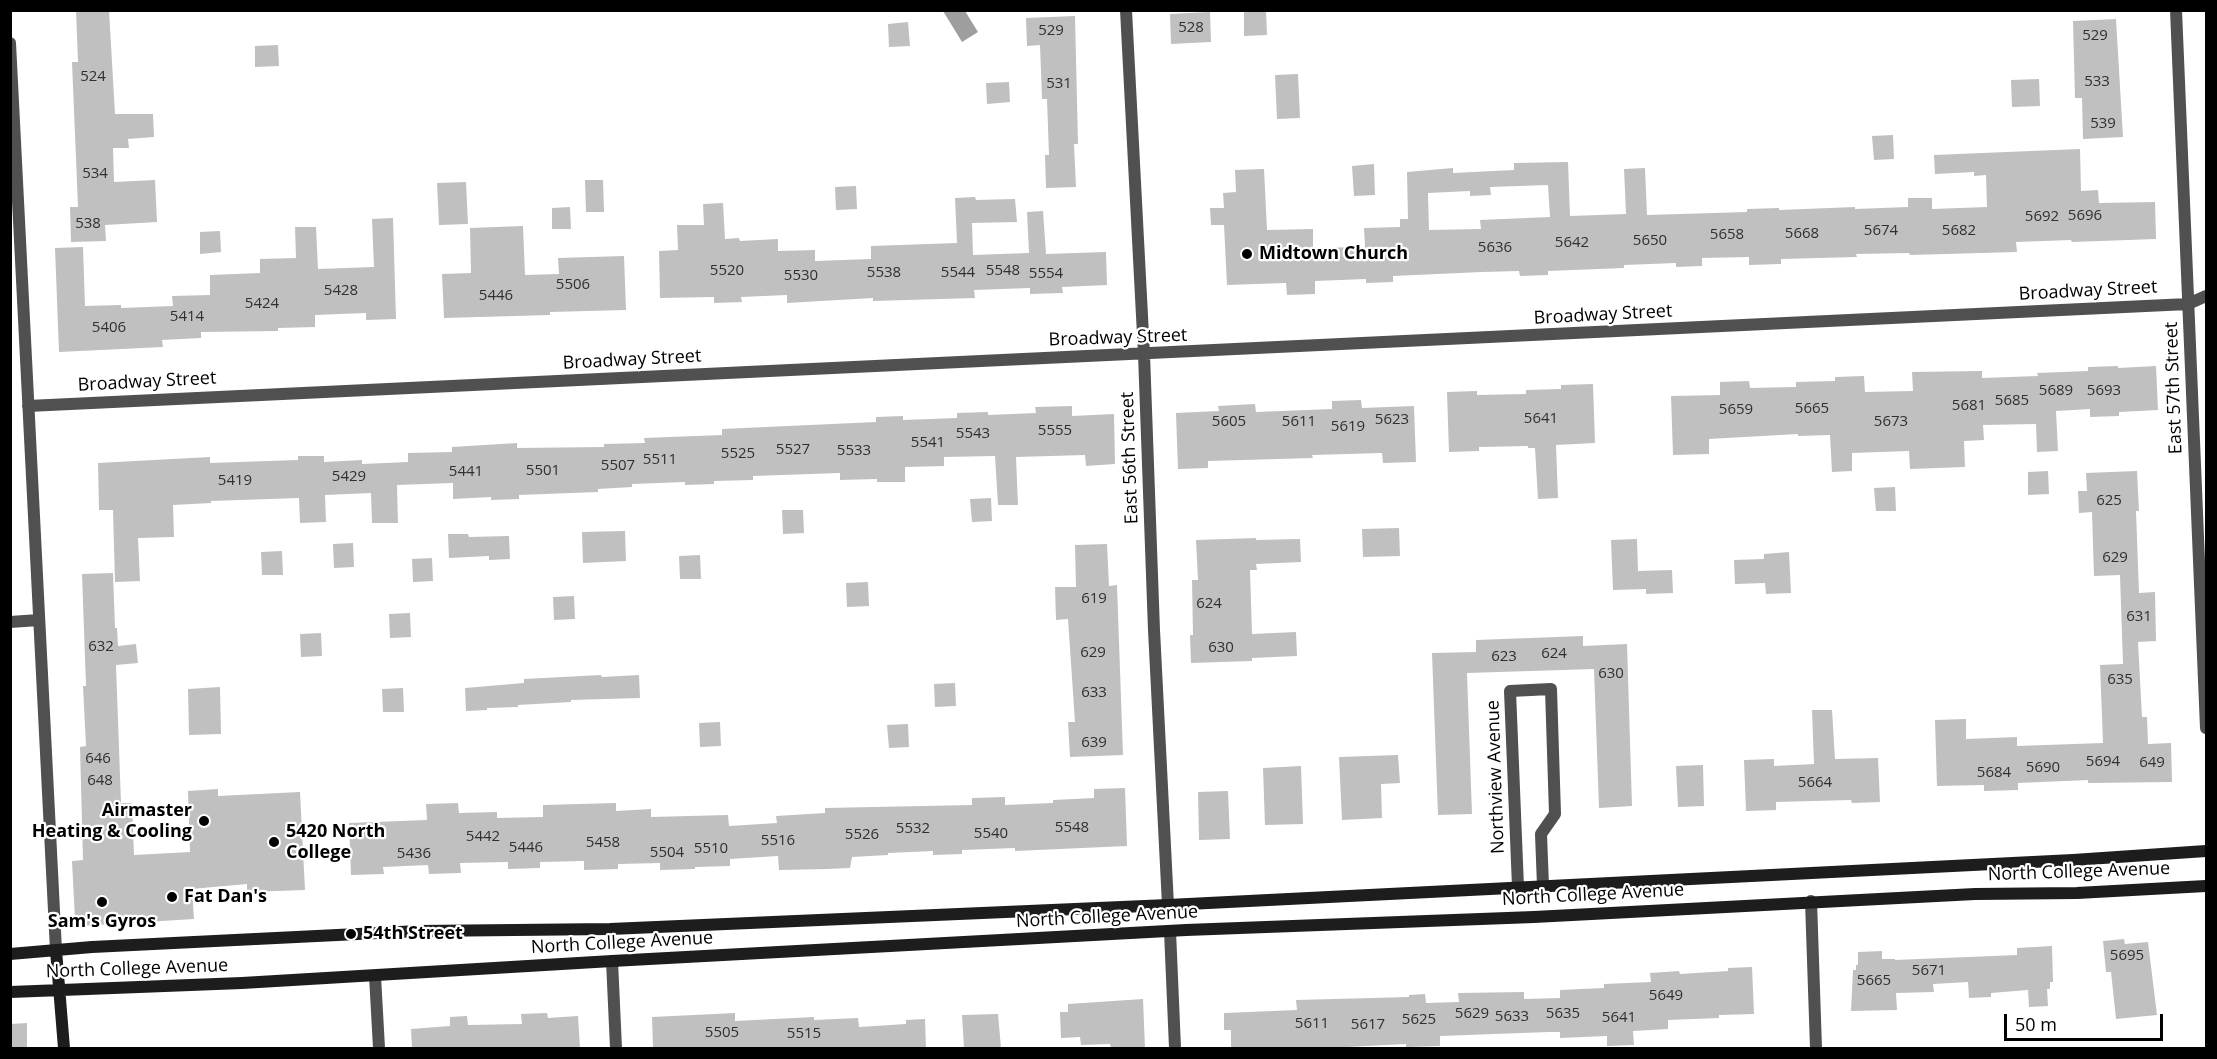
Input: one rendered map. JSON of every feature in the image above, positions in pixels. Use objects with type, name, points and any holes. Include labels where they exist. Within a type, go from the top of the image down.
[{"type":"main road","name":"North College Avenue","points":[[10,954],[407,932],[610,929],[1167,905],[2073,860],[2206,851]]},
{"type":"main road","name":"North College Avenue","points":[[10,992],[375,976],[1170,931],[1534,917],[1811,901],[1975,894],[2077,893],[2206,886]]},
{"type":"main road","points":[[56,950],[64,1048]]},
{"type":"street","name":"East 56th Street","points":[[1126,10],[1144,354],[1167,905]]},
{"type":"street","name":"East 57th Street","points":[[2176,10],[2188,304],[2203,554],[2206,728]]},
{"type":"street","points":[[10,43],[15,215],[28,406],[56,950]]},
{"type":"street","name":"Broadway Street","points":[[28,406],[2188,304],[2206,296]]},
{"type":"street","points":[[10,622],[39,620]]},
{"type":"street","name":"Northview Avenue","points":[[1518,887],[1510,691],[1551,689],[1555,814],[1541,834],[1543,886]]},
{"type":"street","points":[[1811,901],[1816,1048]]},
{"type":"street","points":[[1170,931],[1175,1048]]},
{"type":"street","points":[[612,961],[616,1048]]},
{"type":"street","points":[[375,976],[379,1048]]},
{"type":"shaded area","points":[[943,11],[965,11],[978,32],[962,42]]},
{"type":"building","points":[[76,10],[109,10],[115,114],[153,114],[154,137],[128,139],[129,148],[113,148],[114,182],[155,180],[157,222],[105,225],[106,241],[71,242],[70,207],[78,207],[72,62],[78,62]]},
{"type":"building","points":[[1244,10],[1266,10],[1267,35],[1244,36]]},
{"type":"building","points":[[1210,12],[1211,42],[1171,44],[1170,14]]},
{"type":"building","points":[[1075,16],[1078,144],[1074,144],[1076,187],[1046,188],[1045,155],[1049,155],[1047,99],[1042,99],[1040,45],[1027,46],[1026,18]]},
{"type":"building","points":[[2116,19],[2123,137],[2083,139],[2082,98],[2075,98],[2073,21]]},
{"type":"building","points":[[908,22],[910,46],[889,47],[888,24]]},
{"type":"building","points":[[278,45],[279,66],[255,67],[255,46]]},
{"type":"building","points":[[1298,74],[1300,118],[1277,119],[1275,75]]},
{"type":"building","points":[[2039,79],[2040,106],[2012,107],[2011,80]]},
{"type":"building","points":[[1009,82],[1010,102],[987,104],[986,83]]},
{"type":"building","points":[[1893,135],[1894,159],[1874,160],[1872,136]]},
{"type":"building","points":[[2080,149],[2081,191],[2098,190],[2099,203],[2155,202],[2156,239],[2016,242],[2017,252],[1856,254],[1857,257],[1781,259],[1781,264],[1749,265],[1749,257],[1702,258],[1702,266],[1676,267],[1676,263],[1624,265],[1624,268],[1548,271],[1548,275],[1520,276],[1519,271],[1393,276],[1393,282],[1366,283],[1366,279],[1315,281],[1315,294],[1287,295],[1286,283],[1227,285],[1224,225],[1211,225],[1210,208],[1224,208],[1223,193],[1236,192],[1235,170],[1264,169],[1267,230],[1313,229],[1313,248],[1365,247],[1364,228],[1400,227],[1400,219],[1408,219],[1407,172],[1453,168],[1453,173],[1514,170],[1514,163],[1568,162],[1570,216],[1626,214],[1624,169],[1645,168],[1647,215],[1747,212],[1747,209],[1779,208],[1779,210],[1908,207],[1908,198],[1932,198],[1932,209],[1987,207],[1986,175],[1974,176],[1974,172],[1935,174],[1934,155]],"holes":[[[1548,185],[1550,217],[1480,220],[1481,229],[1429,230],[1428,193],[1470,191],[1470,196],[1491,195],[1490,187]]]},
{"type":"building","points":[[1374,164],[1375,195],[1354,196],[1352,166]]},
{"type":"building","points":[[585,180],[603,180],[604,212],[586,212]]},
{"type":"building","points":[[466,182],[468,224],[439,225],[437,183]]},
{"type":"building","points":[[856,186],[857,209],[836,210],[835,187]]},
{"type":"building","points":[[975,197],[976,200],[1015,199],[1017,222],[972,223],[973,255],[1029,253],[1027,212],[1043,211],[1046,254],[1106,252],[1107,285],[1062,287],[1063,293],[1030,294],[1030,288],[974,290],[975,298],[873,301],[873,298],[787,303],[787,295],[741,297],[742,302],[714,303],[714,297],[660,298],[659,251],[678,250],[677,225],[704,225],[703,204],[723,203],[725,239],[739,238],[740,241],[778,239],[778,251],[815,250],[815,261],[871,259],[871,246],[957,243],[955,198]]},
{"type":"building","points":[[570,207],[571,229],[552,229],[552,208]]},
{"type":"building","points":[[393,218],[396,319],[366,320],[366,313],[315,315],[315,327],[278,328],[278,331],[201,332],[201,338],[162,340],[163,347],[59,352],[55,248],[83,247],[85,306],[121,305],[121,308],[173,306],[172,296],[210,295],[210,275],[260,273],[260,259],[296,258],[295,227],[316,227],[318,269],[374,267],[372,219]]},
{"type":"building","points":[[523,226],[525,275],[559,274],[558,258],[624,256],[626,310],[444,318],[442,274],[471,273],[470,228]]},
{"type":"building","points":[[220,231],[221,252],[200,254],[200,232]]},
{"type":"building","points":[[2118,366],[2118,368],[2156,366],[2158,410],[2119,412],[2119,416],[2090,417],[2090,409],[2056,411],[2058,451],[2037,452],[2036,424],[1983,425],[1984,440],[1964,441],[1965,467],[1910,469],[1909,451],[1852,453],[1852,471],[1832,472],[1830,435],[1798,436],[1798,434],[1709,439],[1709,454],[1673,455],[1671,396],[1720,395],[1720,382],[1749,381],[1750,388],[1796,387],[1796,382],[1835,381],[1835,377],[1864,376],[1865,392],[1913,391],[1912,372],[1982,371],[1982,378],[2038,376],[2037,373],[2088,371],[2088,367]]},
{"type":"building","points":[[1593,384],[1595,443],[1556,445],[1558,498],[1538,499],[1535,448],[1528,448],[1528,446],[1479,447],[1479,451],[1449,452],[1447,392],[1477,391],[1477,395],[1526,394],[1526,390],[1561,389],[1561,385]]},
{"type":"building","points":[[1361,400],[1362,408],[1414,406],[1416,462],[1383,463],[1382,453],[1312,455],[1313,458],[1208,461],[1208,468],[1178,469],[1176,413],[1219,411],[1218,406],[1255,404],[1256,412],[1332,409],[1332,401]]},
{"type":"building","points":[[1072,406],[1072,416],[1114,414],[1115,464],[1086,466],[1085,455],[1016,457],[1018,505],[998,505],[995,456],[944,457],[944,466],[905,467],[905,482],[877,482],[877,479],[840,480],[840,473],[753,476],[753,480],[714,481],[714,484],[685,485],[685,482],[632,484],[632,487],[598,489],[598,492],[519,495],[519,499],[491,500],[491,497],[453,499],[453,483],[397,485],[398,523],[372,523],[371,493],[325,495],[326,522],[300,523],[299,498],[211,501],[211,503],[173,505],[174,537],[138,538],[140,581],[115,582],[113,510],[99,510],[98,463],[210,457],[210,463],[298,460],[298,456],[324,456],[324,462],[362,460],[362,464],[408,462],[408,453],[452,452],[452,447],[517,443],[517,448],[604,447],[604,444],[645,443],[644,438],[722,435],[722,429],[876,422],[876,417],[903,416],[903,420],[957,418],[957,413],[988,412],[988,415],[1036,413],[1035,407]]},
{"type":"building","points":[[2048,471],[2049,494],[2028,495],[2028,472]]},
{"type":"building","points":[[2137,471],[2139,593],[2155,592],[2156,641],[2138,642],[2142,717],[2147,717],[2148,744],[2171,743],[2172,782],[2088,783],[2088,780],[2018,783],[2018,790],[1984,791],[1984,785],[1937,786],[1935,720],[1966,719],[1966,739],[2017,737],[2017,746],[2103,743],[2100,665],[2123,664],[2120,575],[2094,576],[2092,512],[2079,513],[2078,491],[2087,491],[2086,473]]},
{"type":"building","points":[[1895,487],[1896,511],[1876,511],[1874,488]]},
{"type":"building","points":[[991,498],[992,521],[972,522],[970,499]]},
{"type":"building","points":[[782,510],[803,510],[804,533],[783,534]]},
{"type":"building","points":[[1399,528],[1400,556],[1363,557],[1362,529]]},
{"type":"building","points":[[625,531],[626,561],[583,563],[582,532]]},
{"type":"building","points":[[448,534],[468,534],[469,537],[509,536],[510,559],[489,560],[489,556],[449,558]]},
{"type":"building","points":[[1256,538],[1256,540],[1300,539],[1301,562],[1256,564],[1257,570],[1250,570],[1252,634],[1296,632],[1297,656],[1252,658],[1252,661],[1191,663],[1192,580],[1198,580],[1196,540]]},
{"type":"building","points":[[1637,539],[1638,571],[1672,570],[1673,593],[1646,594],[1646,589],[1613,590],[1611,540]]},
{"type":"building","points":[[353,543],[354,567],[334,568],[333,544]]},
{"type":"building","points":[[1107,544],[1109,586],[1117,585],[1123,755],[1070,757],[1068,722],[1075,722],[1068,619],[1056,620],[1055,587],[1076,587],[1075,545]]},
{"type":"building","points":[[282,551],[283,575],[262,575],[261,552]]},
{"type":"building","points":[[1789,552],[1791,593],[1766,594],[1765,583],[1735,584],[1734,560],[1764,559],[1764,554]]},
{"type":"building","points":[[700,555],[701,579],[680,579],[679,556]]},
{"type":"building","points":[[432,558],[433,581],[413,582],[412,559]]},
{"type":"building","points":[[113,573],[118,646],[136,644],[138,663],[116,665],[121,803],[132,803],[134,855],[190,852],[188,791],[218,789],[218,796],[300,792],[305,890],[247,892],[247,884],[192,889],[194,919],[80,926],[75,920],[72,861],[83,860],[80,747],[86,746],[82,574]]},
{"type":"building","points":[[868,582],[869,606],[847,607],[846,583]]},
{"type":"building","points":[[574,596],[575,619],[554,620],[553,597]]},
{"type":"building","points":[[410,613],[411,637],[390,638],[389,614]]},
{"type":"building","points":[[321,633],[322,656],[301,657],[300,634]]},
{"type":"building","points":[[1583,636],[1583,646],[1627,644],[1632,806],[1599,808],[1594,669],[1467,673],[1472,814],[1438,815],[1432,653],[1476,652],[1476,640]]},
{"type":"building","points":[[601,675],[602,677],[639,675],[640,698],[571,700],[571,702],[466,711],[465,688],[524,683],[524,679]]},
{"type":"building","points":[[955,683],[956,706],[935,707],[934,684]]},
{"type":"building","points":[[220,687],[221,734],[189,735],[188,689]]},
{"type":"building","points":[[403,688],[404,712],[383,712],[382,689]]},
{"type":"building","points":[[1812,710],[1832,710],[1835,759],[1878,758],[1880,802],[1852,803],[1851,800],[1776,802],[1776,810],[1746,811],[1744,760],[1774,759],[1774,766],[1814,764]]},
{"type":"building","points":[[720,722],[721,746],[700,747],[699,723]]},
{"type":"building","points":[[908,724],[909,747],[889,748],[887,725]]},
{"type":"building","points":[[1398,755],[1400,783],[1381,784],[1382,818],[1342,820],[1339,757]]},
{"type":"building","points":[[1703,765],[1704,806],[1678,807],[1676,766]]},
{"type":"building","points":[[1301,766],[1303,824],[1265,825],[1263,768]]},
{"type":"building","points":[[1125,788],[1127,846],[1015,851],[1015,848],[962,850],[962,854],[933,855],[933,851],[888,853],[888,855],[852,857],[850,868],[827,869],[779,870],[778,856],[730,859],[730,866],[695,867],[695,869],[660,870],[660,863],[618,864],[618,869],[584,870],[584,861],[540,862],[540,868],[508,869],[508,862],[460,863],[461,873],[429,874],[428,865],[383,867],[384,874],[351,875],[349,823],[427,820],[426,804],[458,803],[459,813],[497,812],[497,818],[543,817],[543,805],[616,803],[616,811],[651,809],[651,817],[728,815],[729,826],[777,823],[776,816],[825,813],[825,808],[972,805],[972,798],[1005,797],[1005,805],[1053,803],[1053,800],[1094,798],[1094,789]]},
{"type":"building","points":[[1228,791],[1230,839],[1199,840],[1198,792]]},
{"type":"building","points":[[2124,939],[2125,944],[2148,942],[2157,1015],[2116,1019],[2111,972],[2106,972],[2103,941]]},
{"type":"building","points":[[2052,946],[2053,982],[2050,982],[2050,989],[2047,989],[2048,1006],[2029,1007],[2028,990],[1991,993],[1991,997],[1969,998],[1968,982],[1933,984],[1934,992],[1896,993],[1897,1010],[1851,1011],[1853,970],[1856,970],[1856,965],[1858,965],[1858,952],[1882,951],[1882,959],[1895,960],[2017,955],[2017,948]]},
{"type":"building","points":[[1752,967],[1754,1014],[1668,1020],[1668,1029],[1633,1031],[1634,1045],[1607,1046],[1607,1036],[1560,1038],[1560,1032],[1549,1032],[1440,1036],[1440,1046],[1406,1047],[1406,1044],[1327,1048],[1231,1048],[1231,1030],[1224,1030],[1224,1013],[1297,1010],[1296,1000],[1409,997],[1409,995],[1425,994],[1426,1003],[1459,1002],[1458,993],[1524,992],[1524,999],[1560,998],[1560,990],[1604,988],[1604,984],[1651,982],[1650,973],[1679,971],[1680,974]]},
{"type":"building","points":[[1143,999],[1145,1048],[1111,1048],[1110,1044],[1081,1045],[1080,1037],[1061,1038],[1060,1012],[1068,1012],[1068,1004]]},
{"type":"building","points":[[547,1013],[548,1018],[578,1016],[580,1048],[412,1048],[411,1029],[450,1026],[450,1017],[467,1016],[468,1025],[522,1024],[521,1014]]},
{"type":"building","points":[[735,1013],[735,1021],[814,1017],[814,1020],[858,1018],[859,1027],[906,1024],[906,1020],[925,1019],[926,1048],[653,1048],[652,1017]]},
{"type":"building","points":[[998,1014],[1001,1048],[964,1048],[962,1015]]},
{"type":"building","points":[[27,1023],[27,1048],[10,1048],[10,1024]]},
{"type":"place","name":"Midtown Church","points":[[1247,254]]},
{"type":"place","name":"Airmaster Heating & Cooling","points":[[204,821]]},
{"type":"place","name":"5420 North College","points":[[274,842]]},
{"type":"place","name":"Fat Dan's","points":[[172,897]]},
{"type":"place","name":"Sam's Gyros","points":[[102,902]]},
{"type":"place","name":"54th Street","points":[[351,934]]}]
